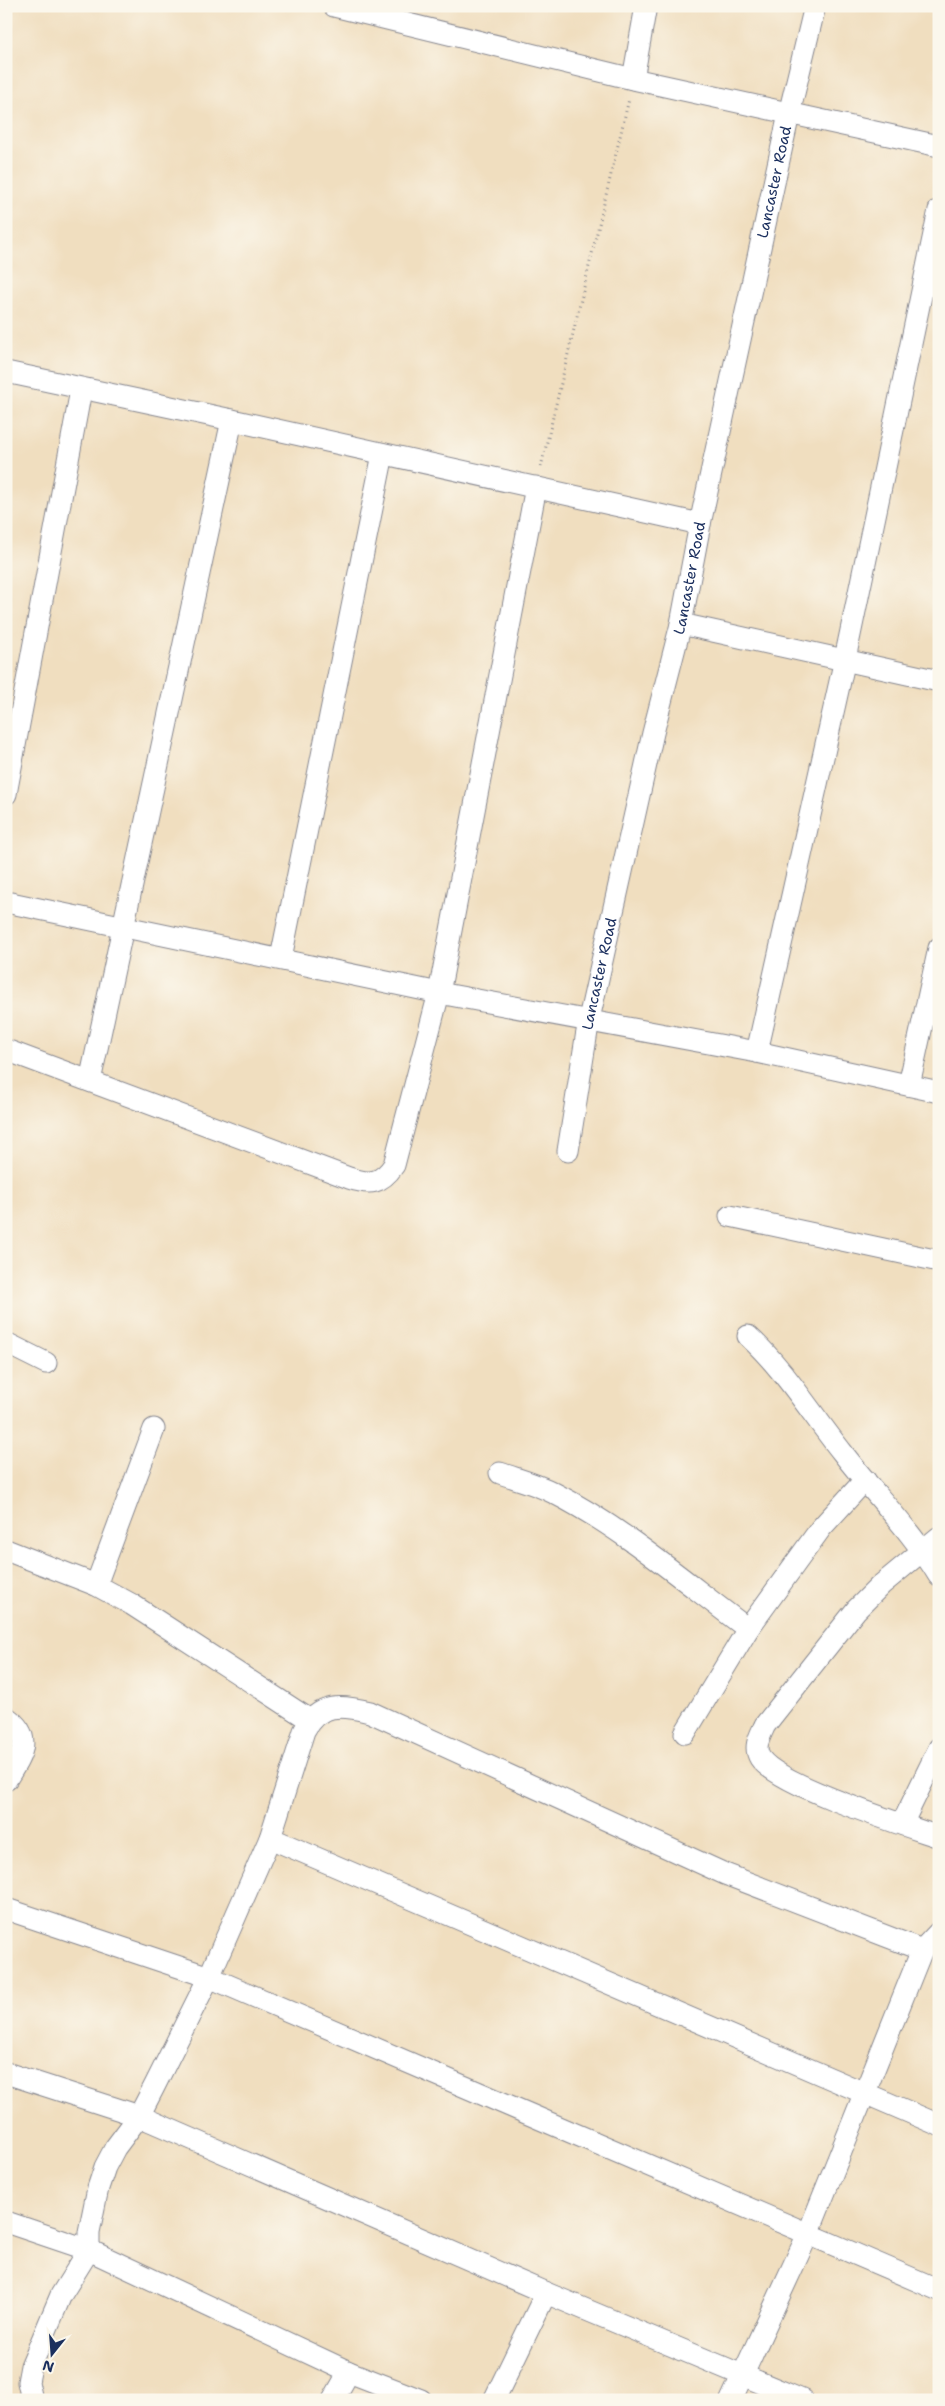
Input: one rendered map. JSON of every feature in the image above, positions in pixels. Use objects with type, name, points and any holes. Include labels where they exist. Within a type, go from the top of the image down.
[{"type":"street","points":[[334,6],[633,79],[939,146]]},
{"type":"street","points":[[633,79],[646,6]]},
{"type":"street","name":"Lancaster Road","points":[[568,1151],[589,1019],[653,733],[680,624],[700,524],[814,6]]},
{"type":"street","points":[[757,1052],[845,659],[939,210]]},
{"type":"street","points":[[6,372],[81,390],[232,420],[700,524]]},
{"type":"street","points":[[6,794],[81,390]]},
{"type":"street","points":[[90,1081],[232,420]]},
{"type":"street","points":[[281,958],[383,454]]},
{"type":"street","points":[[6,1050],[349,1178],[362,1182],[374,1181],[385,1177],[394,1165],[439,993],[536,487]]},
{"type":"street","points":[[680,624],[939,681]]},
{"type":"street","points":[[6,902],[123,928],[281,958],[439,993],[589,1019],[757,1052],[939,1092]]},
{"type":"street","points":[[909,1085],[939,948]]},
{"type":"street","points":[[730,1216],[939,1261]]},
{"type":"street","points":[[748,1336],[777,1364],[865,1480],[931,1544],[939,1576]]},
{"type":"street","points":[[6,1343],[46,1363]]},
{"type":"street","points":[[96,1585],[154,1429]]},
{"type":"street","points":[[500,1473],[553,1492],[576,1506],[624,1537],[748,1630]]},
{"type":"street","points":[[685,1733],[748,1630],[822,1528],[865,1480]]},
{"type":"street","points":[[931,1544],[881,1585],[856,1610],[764,1725],[756,1744],[759,1757],[770,1770],[793,1782],[939,1837]]},
{"type":"street","points":[[6,1550],[96,1585],[139,1609],[310,1720]]},
{"type":"street","points":[[32,2400],[28,2382],[31,2366],[61,2295],[89,2250],[90,2224],[105,2167],[115,2148],[139,2116],[208,1977],[270,1838],[304,1731],[310,1720],[328,1708],[355,1708],[370,1712],[468,1755],[672,1851],[922,1950]]},
{"type":"street","points":[[6,1717],[14,1722],[21,1732],[24,1742],[22,1754],[6,1780]]},
{"type":"street","points":[[902,1824],[939,1748]]},
{"type":"street","points":[[270,1838],[939,2125]]},
{"type":"street","points":[[6,1909],[208,1977],[939,2290]]},
{"type":"street","points":[[731,2400],[808,2234],[922,1950],[939,1932]]},
{"type":"street","points":[[6,2073],[139,2116],[546,2293],[802,2400]]},
{"type":"street","points":[[6,2222],[89,2250],[349,2372],[421,2400]]},
{"type":"street","points":[[494,2400],[546,2293]]},
{"type":"street","points":[[334,2400],[349,2372]]},
{"type":"path","points":[[536,487],[633,79]]}]
